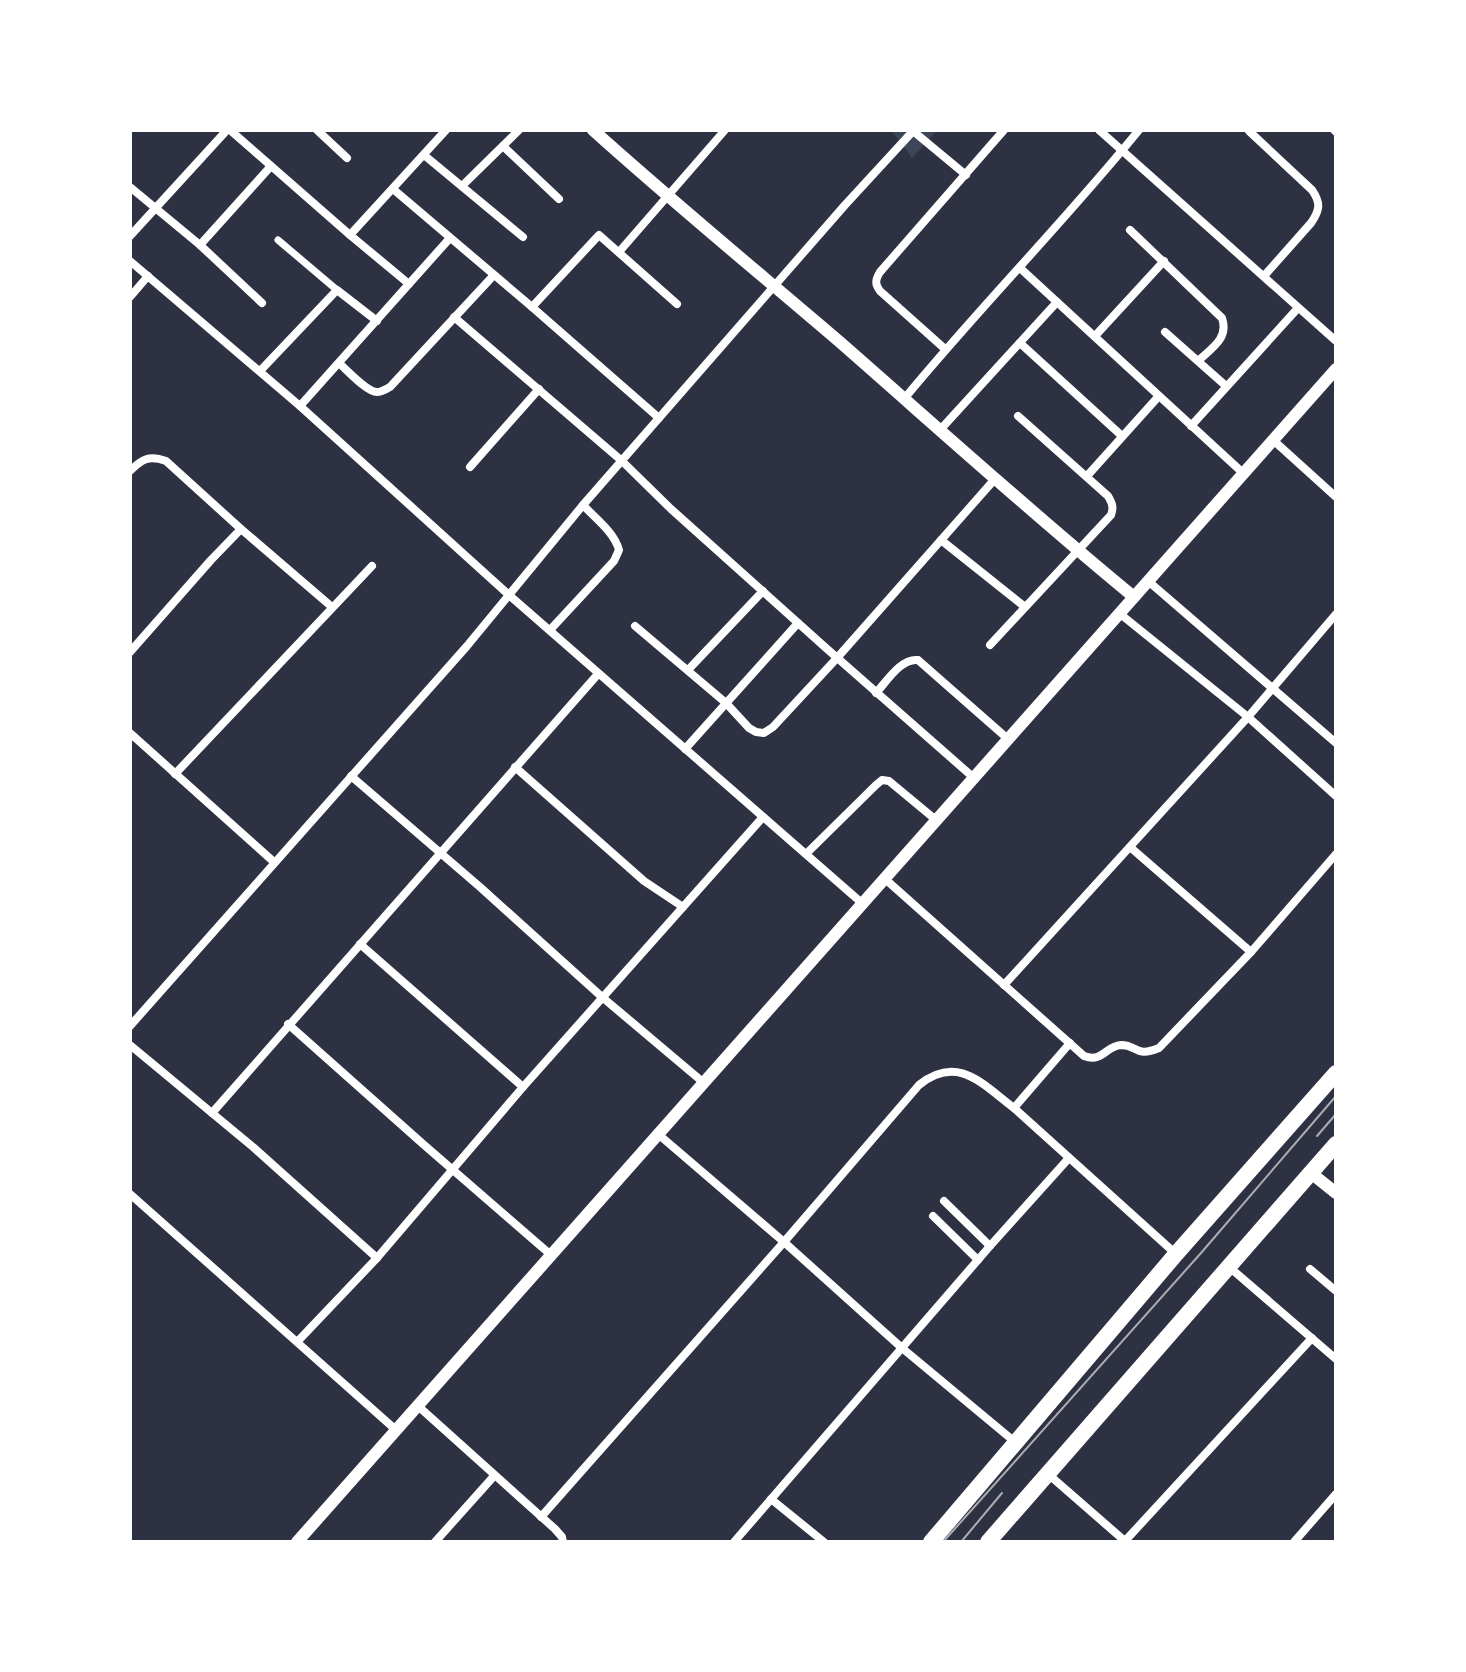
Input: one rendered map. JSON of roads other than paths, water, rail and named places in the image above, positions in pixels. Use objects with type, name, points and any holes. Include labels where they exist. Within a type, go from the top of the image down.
[{"type":"main road","points":[[931,1542],[1176,1254],[1336,1073]]},
{"type":"main road","points":[[988,1542],[1336,1144]]},
{"type":"street","points":[[130,236],[228,130],[409,284]]},
{"type":"street","points":[[317,130],[347,158]]},
{"type":"street","points":[[350,235],[446,130]]},
{"type":"street","points":[[462,186],[519,130]]},
{"type":"street","points":[[593,130],[994,480],[1134,597]]},
{"type":"street","points":[[619,252],[725,130]]},
{"type":"street","points":[[130,1026],[456,658],[583,505],[913,130],[966,175]]},
{"type":"street","points":[[945,349],[880,291],[876,279],[1004,130]]},
{"type":"street","points":[[1099,130],[1336,341]]},
{"type":"street","points":[[904,399],[1139,130]]},
{"type":"street","points":[[1249,131],[1312,190],[1320,206],[1311,223],[1264,276]]},
{"type":"street","points":[[503,146],[559,199]]},
{"type":"street","points":[[424,155],[523,237]]},
{"type":"street","points":[[200,245],[271,166]]},
{"type":"street","points":[[130,187],[200,245],[262,303]]},
{"type":"street","points":[[393,189],[659,418]]},
{"type":"street","points":[[1130,230],[1222,318],[1224,335],[1199,360]]},
{"type":"street","points":[[532,307],[599,235],[677,304]]},
{"type":"street","points":[[300,406],[450,238]]},
{"type":"street","points":[[278,240],[377,321]]},
{"type":"street","points":[[130,261],[300,406],[598,674],[863,904]]},
{"type":"street","points":[[1095,336],[1164,261]]},
{"type":"street","points":[[1020,268],[1243,473]]},
{"type":"street","points":[[130,297],[148,276]]},
{"type":"street","points":[[339,363],[369,389],[375,393],[382,392],[493,276]]},
{"type":"street","points":[[260,371],[337,290]]},
{"type":"street","points":[[940,430],[1057,302]]},
{"type":"street","points":[[1191,426],[1298,308]]},
{"type":"street","points":[[454,317],[622,461],[671,509],[974,778]]},
{"type":"street","points":[[1165,332],[1226,386]]},
{"type":"street","points":[[1020,343],[1122,436]]},
{"type":"street","points":[[297,1542],[1336,369]]},
{"type":"street","points":[[470,467],[539,389]]},
{"type":"street","points":[[1087,476],[1158,397]]},
{"type":"street","points":[[990,645],[1111,515],[1113,509],[1108,496],[1018,416]]},
{"type":"street","points":[[1273,440],[1336,497]]},
{"type":"street","points":[[130,470],[140,462],[156,457],[166,461],[332,607]]},
{"type":"street","points":[[635,626],[726,703],[749,728],[764,733],[837,658],[994,480]]},
{"type":"street","points":[[550,630],[614,561],[619,550],[611,534],[583,505]]},
{"type":"street","points":[[130,652],[241,529]]},
{"type":"street","points":[[941,540],[1025,607]]},
{"type":"street","points":[[175,774],[372,566]]},
{"type":"street","points":[[1148,581],[1336,743]]},
{"type":"street","points":[[688,670],[763,591]]},
{"type":"street","points":[[1119,613],[1248,717],[1336,796]]},
{"type":"street","points":[[1004,985],[1248,717],[1336,614]]},
{"type":"street","points":[[685,749],[798,623]]},
{"type":"street","points":[[876,693],[906,662],[918,660],[1008,739]]},
{"type":"street","points":[[212,1113],[598,674]]},
{"type":"street","points":[[130,733],[274,862]]},
{"type":"street","points":[[515,767],[644,881],[683,907]]},
{"type":"street","points":[[351,776],[704,1083]]},
{"type":"street","points":[[806,854],[882,780],[889,781],[936,820]]},
{"type":"street","points":[[298,1341],[377,1258],[523,1087],[763,817]]},
{"type":"street","points":[[1130,847],[1251,952]]},
{"type":"street","points":[[884,878],[1084,1056],[1098,1058],[1122,1045],[1139,1052],[1159,1048],[1251,952],[1336,854]]},
{"type":"street","points":[[360,944],[523,1087]]},
{"type":"street","points":[[288,1024],[551,1255]]},
{"type":"street","points":[[1014,1108],[1070,1043]]},
{"type":"street","points":[[130,1045],[377,1258]]},
{"type":"street","points":[[541,1517],[931,1075],[943,1071],[973,1077],[1014,1108],[1176,1254]]},
{"type":"street","points":[[658,1134],[902,1348],[1016,1443]]},
{"type":"street","points":[[734,1542],[1069,1158]]},
{"type":"street","points":[[1311,1173],[1336,1193]]},
{"type":"street","points":[[130,1194],[396,1430]]},
{"type":"street","points":[[944,1201],[990,1246]]},
{"type":"street","points":[[933,1216],[978,1260]]},
{"type":"street","points":[[1228,1266],[1336,1359]]},
{"type":"street","points":[[1310,1269],[1336,1291]]},
{"type":"street","points":[[1047,1474],[1125,1542],[1312,1338]]},
{"type":"street","points":[[418,1406],[562,1539]]},
{"type":"street","points":[[435,1542],[494,1476]]},
{"type":"street","points":[[1294,1542],[1336,1494]]},
{"type":"street","points":[[771,1499],[824,1542]]},
{"type":"tram line","points":[[943,1542],[1201,1253],[1336,1096]]},
{"type":"tram line","points":[[1317,1136],[1336,1114]]},
{"type":"tram line","points":[[961,1542],[1002,1493]]}]
